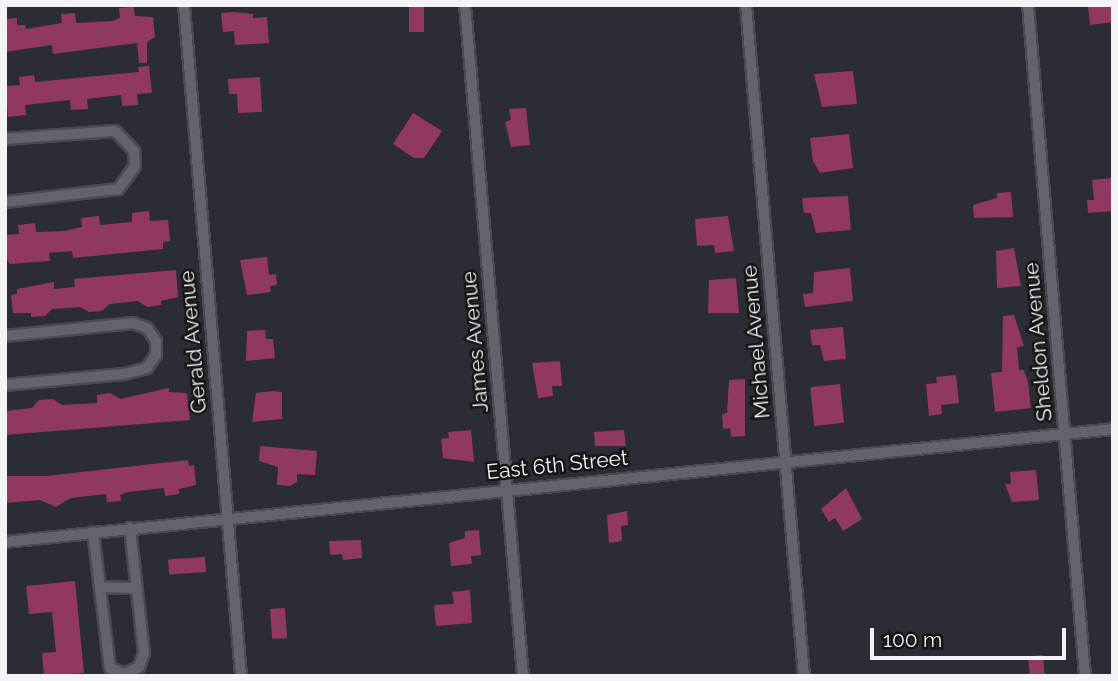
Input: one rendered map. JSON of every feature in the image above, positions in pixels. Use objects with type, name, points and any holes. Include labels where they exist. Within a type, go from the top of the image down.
[{"type":"street","name":"Gerald Avenue","points":[[184,5],[241,676]]},
{"type":"street","name":"James Avenue","points":[[465,5],[523,676]]},
{"type":"street","name":"Michael Avenue","points":[[746,5],[804,676]]},
{"type":"street","name":"Sheldon Avenue","points":[[1028,5],[1085,676]]},
{"type":"street","points":[[5,139],[114,131],[134,151],[135,166],[118,188],[5,202]]},
{"type":"street","points":[[5,336],[133,323],[147,328],[156,341],[156,355],[147,368],[5,385]]},
{"type":"street","name":"East 6th Street","points":[[5,542],[1113,429]]},
{"type":"street","points":[[93,532],[110,668],[125,674],[139,667],[144,653],[130,528]]},
{"type":"street","points":[[100,587],[137,588]]},
{"type":"building","points":[[409,5],[424,5],[424,32],[409,32]]},
{"type":"building","points":[[1088,5],[1113,5],[1113,22],[1090,25]]},
{"type":"building","points":[[134,7],[135,16],[153,17],[155,37],[147,42],[147,63],[139,63],[137,43],[53,54],[52,45],[5,52],[5,19],[17,18],[17,25],[25,25],[26,29],[62,23],[61,14],[75,13],[76,23],[113,21],[120,18],[119,8]]},
{"type":"building","points":[[221,13],[253,14],[253,18],[267,17],[269,43],[235,45],[234,31],[223,32]]},
{"type":"building","points":[[149,66],[152,93],[137,94],[138,105],[122,106],[121,95],[87,99],[88,109],[71,110],[70,100],[25,105],[26,115],[8,117],[5,86],[20,85],[19,77],[34,75],[35,82],[139,72],[138,67]]},
{"type":"building","points":[[853,71],[857,104],[822,107],[814,74]]},
{"type":"building","points":[[260,77],[262,112],[238,113],[237,94],[229,94],[228,79]]},
{"type":"building","points":[[526,108],[530,145],[511,147],[505,122],[511,120],[509,109]]},
{"type":"building","points":[[413,113],[442,131],[424,158],[414,158],[393,144]]},
{"type":"building","points":[[849,134],[853,168],[820,173],[813,161],[810,138]]},
{"type":"building","points":[[1113,178],[1113,211],[1088,213],[1087,200],[1094,200],[1092,180]]},
{"type":"building","points":[[1011,192],[1013,217],[974,218],[973,205],[997,198],[997,193]]},
{"type":"building","points":[[848,196],[851,230],[816,233],[811,213],[804,213],[802,198]]},
{"type":"building","points":[[149,211],[150,221],[168,220],[170,241],[163,242],[163,249],[73,258],[72,251],[49,253],[50,261],[10,264],[5,257],[5,235],[19,234],[18,225],[35,223],[36,232],[64,231],[82,227],[81,218],[99,216],[100,225],[132,222],[132,213]]},
{"type":"building","points":[[728,216],[734,251],[715,253],[714,245],[697,246],[695,219]]},
{"type":"building","points":[[1014,248],[1021,286],[997,288],[996,251]]},
{"type":"building","points":[[267,257],[269,275],[276,274],[277,285],[270,286],[271,292],[247,295],[240,260]]},
{"type":"building","points":[[850,268],[853,301],[805,307],[803,294],[813,293],[814,272]]},
{"type":"building","points":[[176,270],[178,297],[161,301],[161,305],[147,307],[138,301],[110,304],[102,311],[89,312],[80,307],[52,309],[45,316],[31,317],[31,313],[13,313],[11,295],[17,294],[17,289],[54,282],[54,289],[75,287],[74,279]]},
{"type":"building","points":[[736,278],[739,313],[708,313],[709,280]]},
{"type":"building","points":[[1014,315],[1024,346],[1017,347],[1019,370],[1024,370],[1028,382],[1031,408],[995,412],[991,373],[1002,372],[1003,316]]},
{"type":"building","points":[[843,327],[846,359],[824,361],[820,345],[812,345],[810,330]]},
{"type":"building","points":[[265,330],[266,339],[273,339],[275,358],[246,361],[247,331]]},
{"type":"building","points":[[560,361],[562,386],[552,386],[553,396],[538,398],[532,363]]},
{"type":"building","points":[[956,375],[959,403],[941,405],[942,414],[929,416],[926,384],[937,383],[936,377]]},
{"type":"building","points":[[745,379],[745,436],[731,437],[730,428],[723,429],[722,414],[727,413],[729,380]]},
{"type":"building","points":[[840,384],[844,423],[814,426],[810,387]]},
{"type":"building","points":[[169,388],[169,392],[187,393],[190,420],[5,435],[5,411],[32,408],[39,400],[53,399],[62,405],[97,403],[97,395],[110,393],[120,399]]},
{"type":"building","points":[[282,392],[282,419],[252,422],[256,393]]},
{"type":"building","points":[[471,430],[474,462],[443,458],[441,439],[449,438],[448,432]]},
{"type":"building","points":[[624,430],[626,446],[595,446],[594,432]]},
{"type":"building","points":[[260,446],[317,451],[315,475],[297,474],[297,482],[290,486],[277,485],[278,467],[259,461]]},
{"type":"building","points":[[188,460],[189,466],[194,465],[196,485],[179,489],[179,494],[165,496],[164,488],[128,492],[120,495],[121,501],[107,502],[106,494],[71,498],[56,507],[40,500],[5,503],[5,476],[46,476]]},
{"type":"building","points":[[1036,470],[1039,500],[1012,502],[1005,484],[1011,484],[1010,472]]},
{"type":"building","points":[[846,488],[862,519],[843,531],[835,518],[829,522],[821,509]]},
{"type":"building","points":[[627,511],[628,525],[621,526],[622,541],[609,543],[607,515]]},
{"type":"building","points":[[479,530],[481,555],[471,556],[472,564],[451,566],[449,543],[465,538],[465,531]]},
{"type":"building","points":[[361,540],[362,558],[343,560],[342,554],[330,555],[329,541]]},
{"type":"building","points":[[205,557],[206,572],[169,575],[168,560]]},
{"type":"building","points":[[75,581],[84,673],[44,676],[42,653],[56,652],[52,612],[29,614],[26,586]]},
{"type":"building","points":[[470,590],[472,623],[436,626],[434,605],[454,604],[452,592]]},
{"type":"building","points":[[285,608],[287,638],[272,639],[270,609]]},
{"type":"building","points":[[1043,655],[1045,676],[1030,676],[1028,656]]}]
